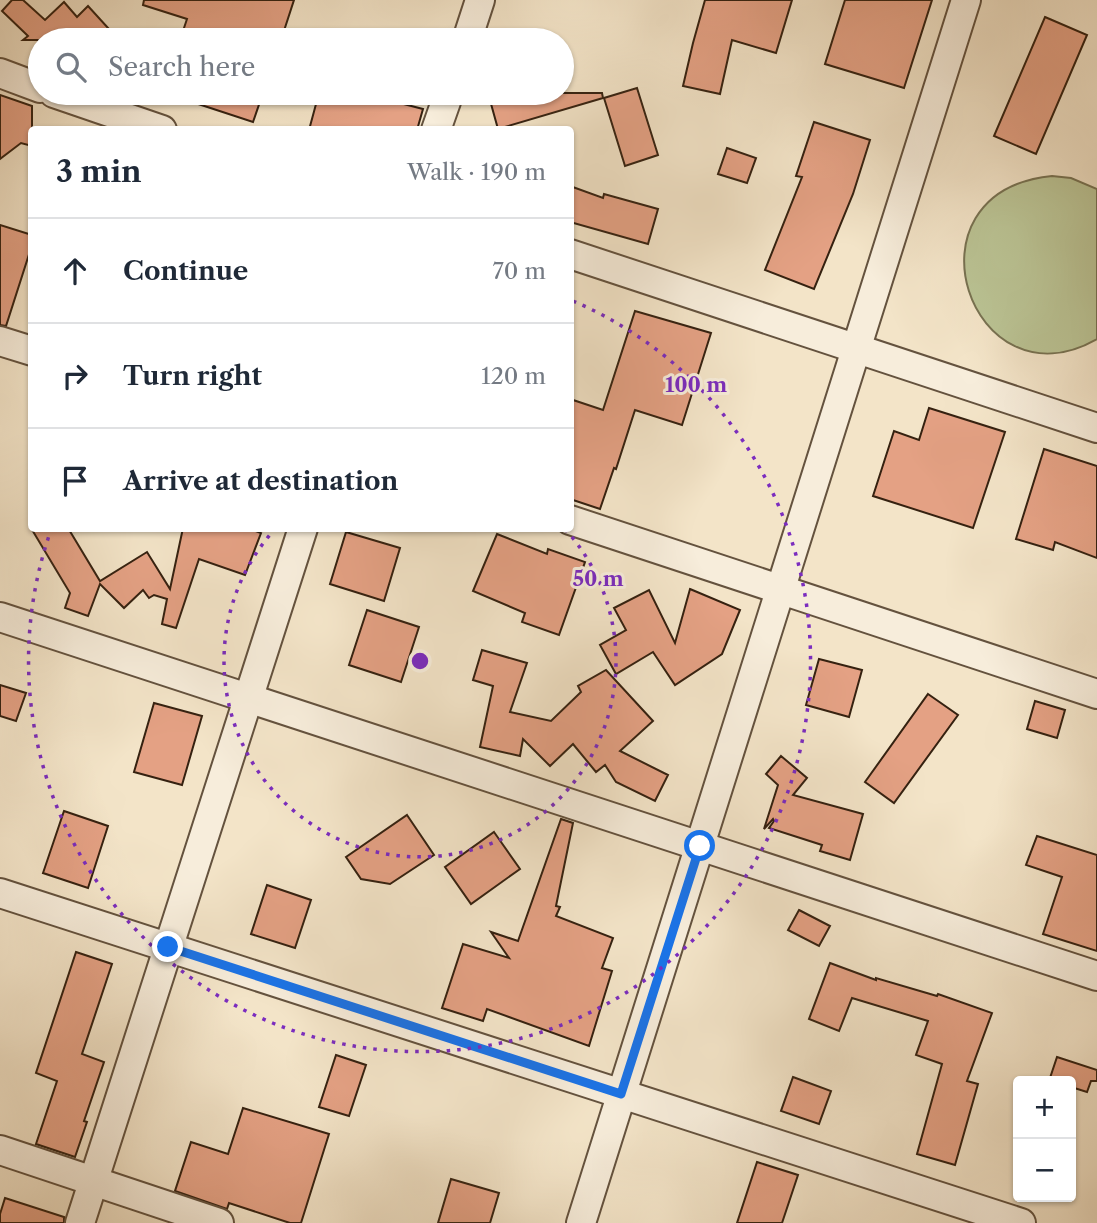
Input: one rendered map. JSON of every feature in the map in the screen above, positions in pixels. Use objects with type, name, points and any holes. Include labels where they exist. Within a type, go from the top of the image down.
[{"type":"street","points":[[471,28],[480,0]]},
{"type":"street","points":[[581,1223],[966,0]]},
{"type":"street","points":[[0,73],[28,84]]},
{"type":"street","points":[[89,105],[150,126]]},
{"type":"street","points":[[437,126],[445,105]]},
{"type":"street","points":[[574,255],[1097,428]]},
{"type":"street","points":[[0,341],[28,350]]},
{"type":"street","points":[[574,521],[1097,694]]},
{"type":"street","points":[[80,1223],[302,532]]},
{"type":"street","points":[[0,617],[1097,976]]},
{"type":"street","points":[[0,893],[1021,1223]]},
{"type":"street","points":[[0,1150],[219,1223]]},
{"type":"green space","points":[[1052,176],[1071,178],[1097,189],[1097,339],[1052,353],[1015,346],[986,323],[969,290],[964,254],[975,218],[1004,191]]},
{"type":"building","points":[[12,0],[23,0],[45,20],[64,2],[77,17],[88,6],[108,28],[28,28],[28,36],[2,11]]},
{"type":"building","points":[[144,0],[294,0],[285,28],[184,28],[187,19],[143,5]]},
{"type":"building","points":[[705,0],[792,0],[776,53],[732,40],[720,94],[683,86]]},
{"type":"building","points":[[845,0],[932,0],[904,88],[825,64]]},
{"type":"building","points":[[1045,17],[1087,35],[1036,154],[994,136]]},
{"type":"building","points":[[637,88],[658,155],[625,166],[604,98]]},
{"type":"building","points":[[574,93],[602,93],[603,98],[508,126],[497,126],[491,105],[574,105]]},
{"type":"building","points":[[0,95],[32,106],[32,126],[28,126],[28,145],[21,143],[0,159]]},
{"type":"building","points":[[201,105],[259,105],[253,122]]},
{"type":"building","points":[[316,105],[408,105],[423,109],[418,126],[310,126]]},
{"type":"building","points":[[814,122],[870,140],[853,194],[814,289],[765,270],[802,177],[796,176]]},
{"type":"building","points":[[727,148],[756,158],[747,183],[718,174]]},
{"type":"building","points":[[574,187],[603,198],[604,194],[658,209],[648,244],[574,223]]},
{"type":"building","points":[[0,225],[28,234],[28,257],[6,326],[0,325]]},
{"type":"building","points":[[635,311],[711,333],[682,425],[635,410],[600,509],[574,500],[574,400],[603,410]]},
{"type":"building","points":[[929,408],[1005,432],[973,528],[873,496],[894,431],[919,440]]},
{"type":"building","points":[[1044,449],[1097,466],[1097,558],[1055,542],[1053,550],[1016,539]]},
{"type":"building","points":[[33,532],[70,532],[100,581],[147,552],[170,589],[182,532],[261,533],[245,575],[199,559],[176,628],[162,624],[167,599],[154,595],[149,598],[143,590],[124,608],[100,584],[88,616],[65,608],[70,593]]},
{"type":"building","points":[[346,532],[400,548],[384,601],[330,584]]},
{"type":"building","points":[[497,534],[547,554],[548,549],[585,562],[559,635],[522,622],[525,613],[473,591]]},
{"type":"building","points":[[690,589],[740,610],[722,654],[675,685],[653,652],[616,674],[600,645],[626,630],[614,608],[649,590],[675,643]]},
{"type":"building","points":[[367,610],[419,627],[401,682],[349,665]]},
{"type":"building","points":[[482,650],[527,663],[510,712],[551,721],[581,692],[578,686],[606,670],[653,721],[620,751],[668,775],[655,801],[616,782],[605,765],[596,772],[573,744],[550,766],[523,739],[520,756],[480,747],[493,686],[473,680]]},
{"type":"building","points":[[819,659],[862,670],[849,717],[806,705]]},
{"type":"building","points":[[0,685],[26,693],[16,721],[0,716]]},
{"type":"building","points":[[928,694],[958,715],[894,803],[865,782]]},
{"type":"building","points":[[1035,701],[1065,710],[1057,738],[1027,729]]},
{"type":"building","points":[[154,703],[202,716],[182,785],[134,772]]},
{"type":"building","points":[[781,756],[807,778],[793,795],[863,814],[850,860],[820,851],[822,845],[769,828],[773,819],[764,829],[778,785],[766,774]]},
{"type":"building","points":[[64,811],[108,826],[88,888],[43,873]]},
{"type":"building","points":[[407,815],[434,855],[390,884],[361,879],[346,857]]},
{"type":"building","points":[[561,819],[573,823],[556,906],[560,907],[556,916],[613,938],[602,968],[612,971],[589,1046],[487,1009],[483,1021],[442,1008],[463,944],[509,958],[491,932],[518,941]]},
{"type":"building","points":[[494,832],[520,869],[471,904],[445,867]]},
{"type":"building","points":[[1037,836],[1097,855],[1097,951],[1043,934],[1062,877],[1026,865]]},
{"type":"building","points":[[267,885],[311,900],[295,948],[251,934]]},
{"type":"building","points":[[799,910],[830,926],[819,946],[788,930]]},
{"type":"building","points":[[76,952],[112,964],[82,1054],[104,1062],[75,1157],[36,1144],[57,1081],[36,1073]]},
{"type":"building","points":[[830,963],[876,980],[937,996],[938,994],[992,1013],[967,1081],[978,1084],[955,1165],[917,1154],[942,1064],[916,1055],[928,1021],[852,998],[839,1031],[809,1019]]},
{"type":"building","points":[[336,1055],[366,1065],[349,1116],[319,1107]]},
{"type":"building","points":[[1057,1057],[1097,1070],[1097,1081],[1091,1081],[1087,1092],[1076,1089],[1076,1076],[1051,1076]]},
{"type":"building","points":[[793,1077],[831,1091],[819,1124],[781,1111]]},
{"type":"building","points":[[243,1108],[329,1134],[301,1223],[290,1223],[229,1203],[227,1209],[175,1191],[191,1142],[228,1154]]},
{"type":"building","points":[[757,1162],[798,1175],[782,1223],[737,1223]]},
{"type":"building","points":[[451,1179],[499,1193],[490,1223],[438,1223]]},
{"type":"building","points":[[5,1198],[64,1217],[64,1223],[0,1223]]},
{"type":"route","points":[[168,947],[621,1094],[700,846]]}]
